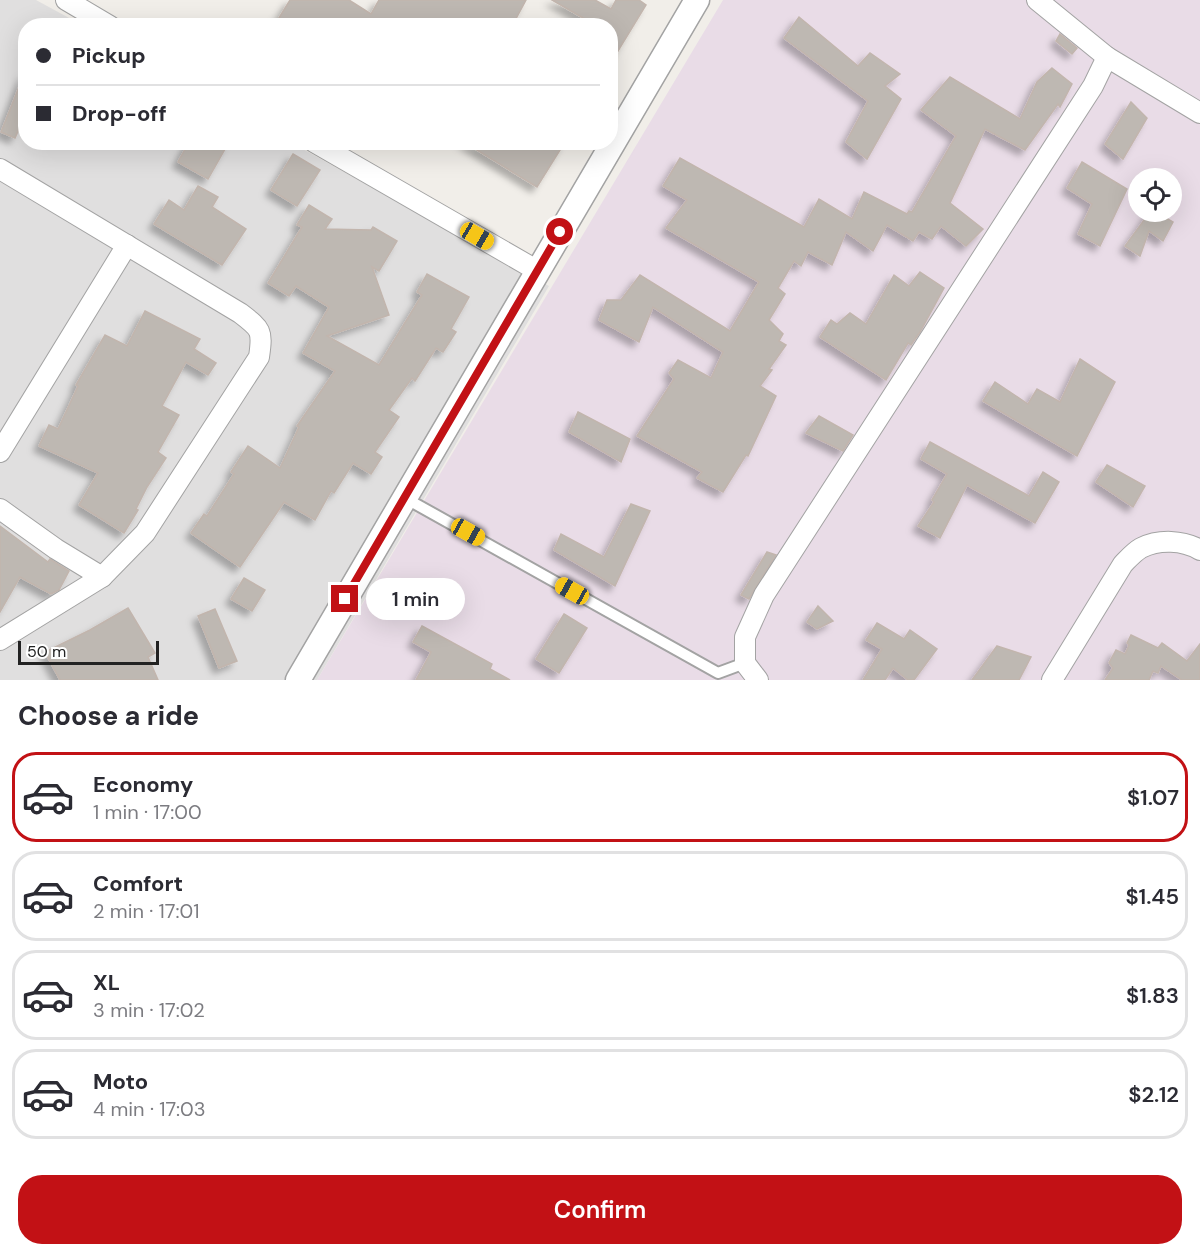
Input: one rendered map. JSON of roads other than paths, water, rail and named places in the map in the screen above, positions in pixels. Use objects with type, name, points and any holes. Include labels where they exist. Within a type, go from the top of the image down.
[{"type":"street","points":[[66,0],[96,18]]},
{"type":"street","points":[[618,136],[698,0]]},
{"type":"street","points":[[1037,0],[1107,57],[1200,113]]},
{"type":"street","points":[[758,680],[745,663],[745,636],[764,595],[1093,86],[1107,57]]},
{"type":"street","points":[[328,150],[538,271]]},
{"type":"street","points":[[298,680],[609,150]]},
{"type":"street","points":[[0,169],[240,313],[256,325],[262,336],[259,357],[145,533],[102,577],[0,640]]},
{"type":"street","points":[[0,452],[127,245]]},
{"type":"street","points":[[0,510],[56,549],[102,577]]},
{"type":"street","points":[[1052,680],[1123,564],[1139,549],[1161,541],[1192,545],[1200,550]]},
{"type":"lane","points":[[405,497],[718,673],[745,663]]}]
